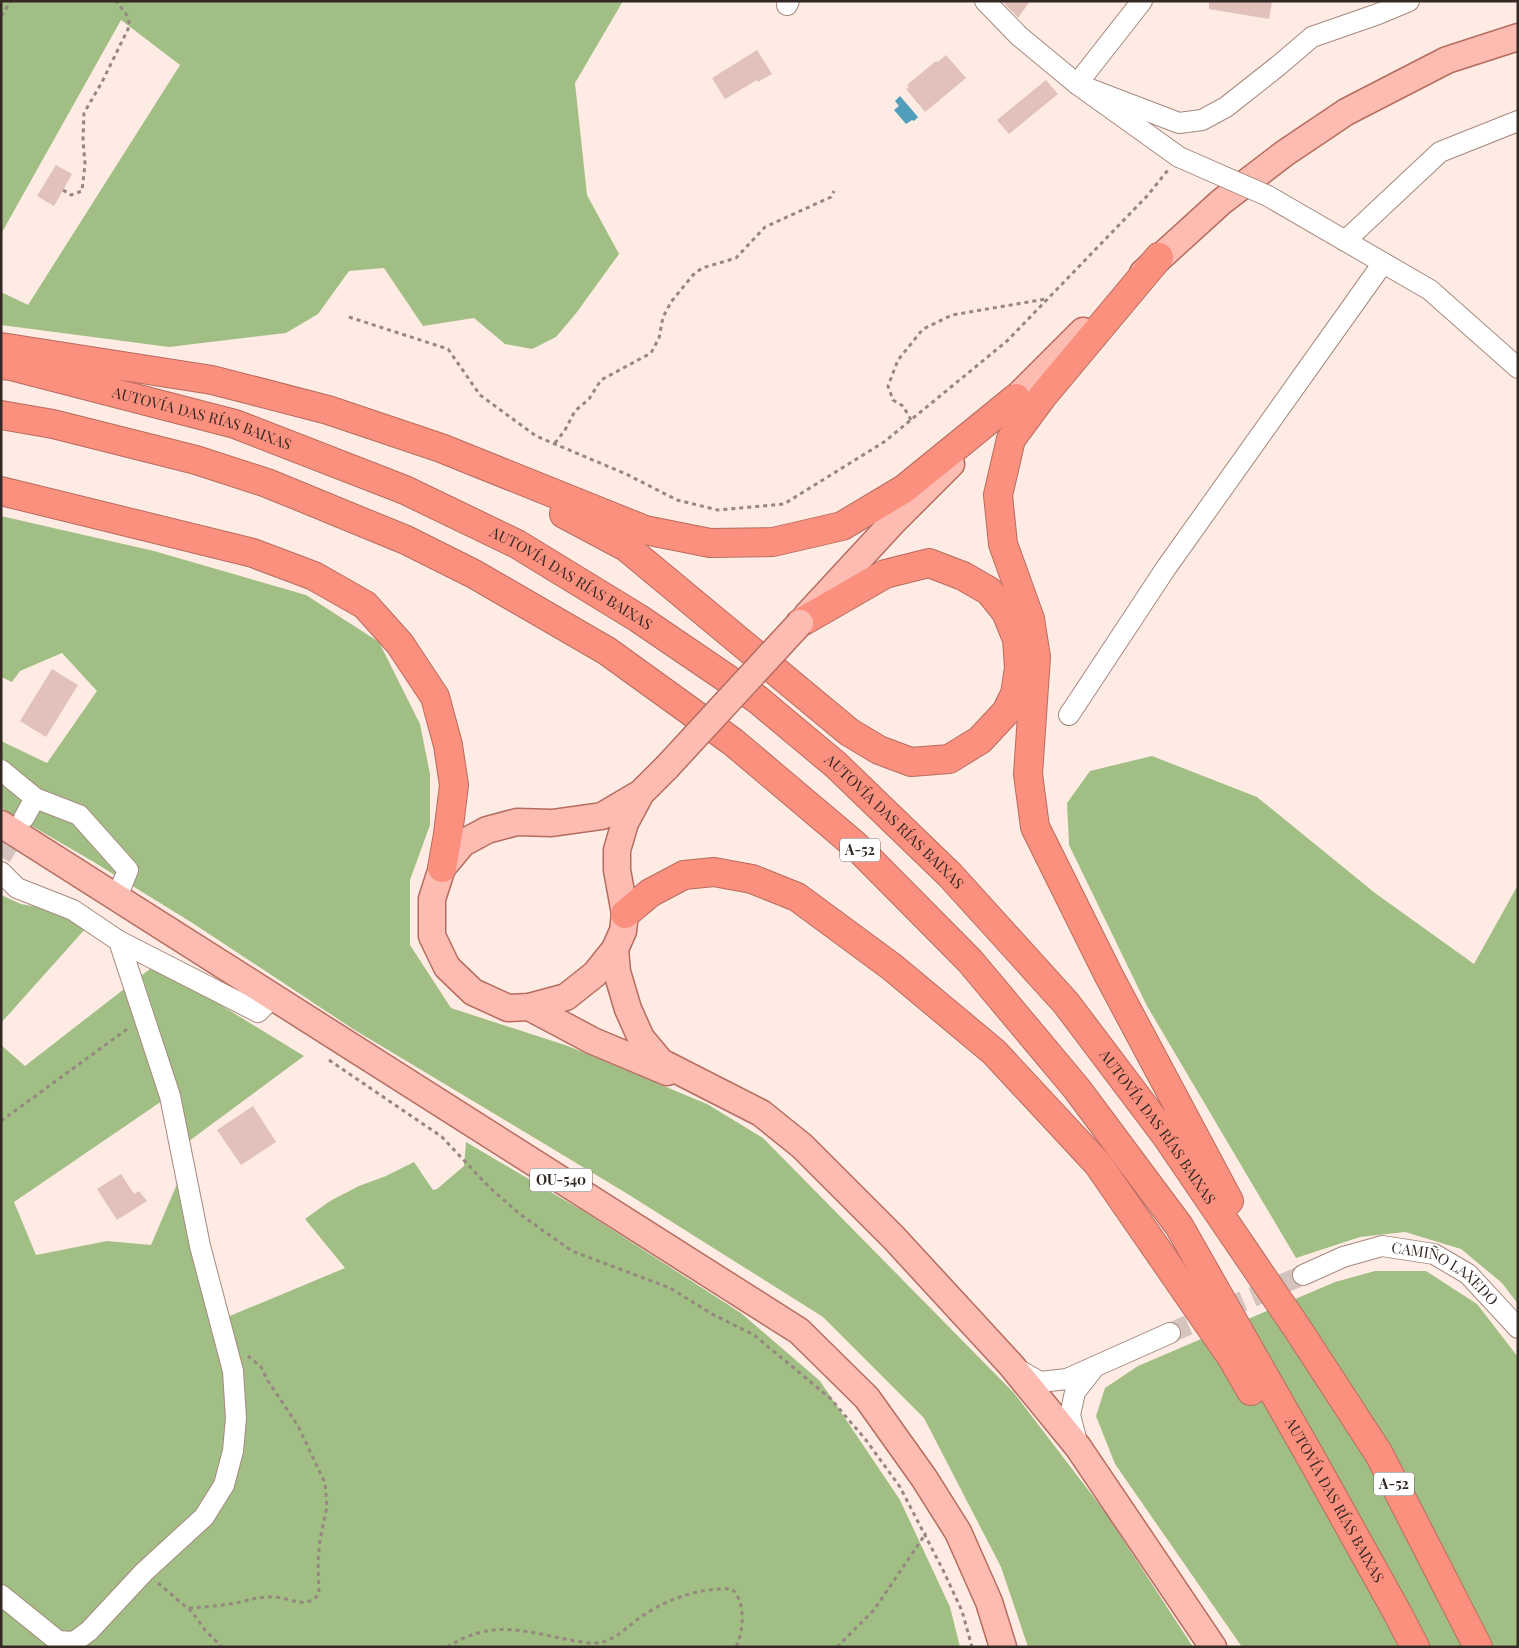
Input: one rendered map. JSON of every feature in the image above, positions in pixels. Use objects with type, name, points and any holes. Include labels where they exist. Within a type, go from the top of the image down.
[{"type":"highway","points":[[1159,257],[1042,397],[1012,439],[998,494],[1003,544],[1030,619],[1036,657],[1028,774],[1035,827],[1114,985],[1297,1328]]},
{"type":"highway","points":[[1,347],[212,380],[328,410],[441,448],[645,530],[710,543],[773,542],[842,526],[904,489],[1016,398]]},
{"type":"highway","name":"AUTOVÍA DAS RÍAS BAIXAS","points":[[1,365],[235,424],[405,490],[517,544],[638,618],[757,699],[836,765],[950,875],[1066,1003],[1167,1137],[1297,1328],[1378,1454],[1478,1647]]},
{"type":"highway","name":"AUTOVÍA DAS RÍAS BAIXAS","points":[[1,414],[53,424],[187,458],[267,483],[406,540],[474,574],[606,651],[733,742],[855,845],[970,961],[1077,1088],[1179,1226],[1314,1462],[1415,1647]]},
{"type":"highway","points":[[441,448],[626,547],[849,732],[879,750],[911,762],[948,759],[980,740],[1006,712],[1015,694],[1019,668],[1017,639],[1006,612],[989,591],[964,576],[929,564],[885,574],[800,623]]},
{"type":"highway","points":[[1,491],[253,553],[314,576],[364,605],[400,644],[435,697],[448,745],[454,786],[442,868]]},
{"type":"highway","points":[[625,914],[650,893],[684,875],[714,872],[752,879],[797,897],[892,967],[994,1052],[1098,1164],[1232,1358],[1338,1537],[1400,1647]]},
{"type":"main road","points":[[641,794],[602,816],[552,823],[517,822],[487,830],[463,843],[442,868],[432,899],[432,936],[447,967],[473,992],[508,1008],[528,1007],[566,997],[595,974],[615,949],[623,931],[625,914],[617,870],[617,850],[624,823],[641,794],[895,520],[1159,257],[1221,202],[1285,153],[1346,112],[1447,60],[1518,38]]},
{"type":"main road","name":"OU-540","points":[[13,821],[117,897],[799,1331],[867,1398],[924,1478],[958,1532],[988,1602],[1003,1647]]},
{"type":"main road","points":[[615,949],[617,972],[628,1009],[640,1038],[661,1062],[761,1113],[802,1146],[894,1238],[1010,1365],[1078,1448],[1213,1647]]},
{"type":"main road","points":[[528,1007],[593,1041],[660,1070],[701,1083]]},
{"type":"street","points":[[985,1],[1019,36],[1077,84],[1179,157],[1268,196],[1430,290],[1518,368]]},
{"type":"street","points":[[1077,84],[1142,1]]},
{"type":"street","points":[[1077,84],[1179,123],[1202,120],[1226,107],[1312,37],[1409,1]]},
{"type":"street","points":[[1346,241],[1440,152],[1518,121]]},
{"type":"street","points":[[1068,715],[1166,568],[1383,263]]},
{"type":"street","points":[[1,770],[35,798],[79,815],[128,870],[117,897]]},
{"type":"street","points":[[13,821],[35,798]]},
{"type":"street","points":[[1,872],[17,888],[74,910],[119,941],[258,1012],[273,997]]},
{"type":"street","points":[[1,1595],[58,1641],[74,1642],[89,1631],[144,1572],[204,1517],[224,1485],[233,1451],[236,1418],[233,1371],[200,1246],[170,1096],[119,941]]},
{"type":"street","name":"CAMIÑO LAXEDO","points":[[1303,1275],[1343,1257],[1382,1246],[1434,1254],[1468,1274],[1518,1328]]},
{"type":"street","points":[[1044,1407],[1047,1397],[1071,1386],[1095,1368],[1170,1333]]},
{"type":"street","points":[[1010,1365],[1040,1382],[1071,1386]]},
{"type":"street","points":[[1071,1386],[1070,1415],[1078,1448]]},
{"type":"path","points":[[1,16],[10,1]]},
{"type":"path","points":[[63,190],[71,195],[82,191],[85,164],[83,140],[84,113],[102,82],[130,25],[126,14],[116,1]]},
{"type":"path","points":[[349,317],[448,349],[480,395],[536,436],[626,474],[677,500],[718,510],[784,504],[884,442],[1007,340],[1148,195],[1179,157]]},
{"type":"path","points":[[555,443],[565,430],[575,411],[589,400],[601,380],[651,353],[659,338],[662,317],[671,302],[693,275],[702,268],[736,258],[765,227],[830,197],[834,190]]},
{"type":"path","points":[[911,420],[903,406],[893,400],[888,386],[898,360],[922,329],[952,315],[1047,299]]},
{"type":"path","points":[[1,1121],[143,1018]]},
{"type":"path","points":[[322,1055],[442,1137],[489,1187],[515,1209],[572,1251],[670,1288],[712,1314],[754,1336],[830,1398],[866,1440],[900,1487],[926,1533],[962,1611],[972,1647]]},
{"type":"path","points":[[188,1608],[212,1607],[258,1598],[276,1597],[304,1602],[313,1601],[319,1594],[318,1561],[327,1506],[325,1483],[298,1426],[268,1381],[261,1367],[256,1361],[225,1339]]},
{"type":"path","points":[[837,1647],[874,1610],[926,1533]]},
{"type":"path","points":[[144,1572],[188,1608],[205,1630],[222,1647]]},
{"type":"path","points":[[447,1647],[468,1636],[489,1630],[515,1629],[583,1642],[604,1641],[614,1637],[658,1605],[684,1596],[724,1588],[732,1589],[740,1600],[742,1614],[741,1637],[736,1647]]},
{"type":"green space","points":[[1,1],[623,1],[575,83],[587,195],[619,254],[577,312],[556,337],[532,349],[505,344],[474,318],[423,326],[384,268],[349,271],[318,314],[286,333],[169,347],[1,325],[1,292],[28,305],[180,65],[121,20],[1,234]]},
{"type":"green space","points":[[1,516],[154,551],[306,595],[379,642],[420,724],[430,774],[430,825],[410,880],[410,945],[451,1008],[568,1046],[707,1104],[763,1138],[1014,1393],[1105,1512],[1193,1647],[1028,1647],[1001,1567],[924,1418],[823,1317],[626,1193],[353,1029],[194,924],[1,808],[1,741],[47,763],[97,691],[62,653],[20,671],[12,682],[1,677]]},
{"type":"green space","points":[[1152,756],[1257,797],[1375,893],[1474,964],[1518,885],[1518,1304],[1502,1283],[1461,1249],[1405,1232],[1360,1237],[1296,1258],[1147,1006],[1069,845],[1067,803],[1090,771]]},
{"type":"green space","points":[[1,895],[21,904],[48,909],[86,928],[1,1023]]},
{"type":"green space","points":[[155,965],[304,1056],[185,1144],[162,1101],[14,1202],[36,1255],[107,1241],[151,1245],[180,1177],[225,1318],[345,1268],[305,1219],[330,1201],[414,1162],[433,1190],[437,1189],[464,1166],[466,1142],[583,1211],[741,1313],[820,1381],[900,1500],[950,1607],[960,1647],[1,1647],[1,1045],[25,1066]]},
{"type":"green space","points":[[1375,1271],[1426,1271],[1477,1304],[1518,1357],[1518,1647],[1242,1647],[1115,1464],[1096,1416],[1105,1388],[1138,1366],[1335,1282]]},
{"type":"water","points":[[900,96],[918,117],[914,121],[912,120],[906,124],[894,110],[899,106],[895,101]]},
{"type":"building","points":[[1002,1],[1030,1],[1018,18]]},
{"type":"building","points":[[1209,1],[1272,2],[1269,19],[1209,9]]},
{"type":"building","points":[[757,50],[772,74],[758,82],[757,80],[725,99],[712,78]]},
{"type":"building","points":[[946,55],[966,78],[925,112],[906,89],[909,87],[907,85]]},
{"type":"building","points":[[1046,80],[1058,94],[1009,134],[997,120]]},
{"type":"building","points":[[56,165],[72,174],[54,206],[37,196]]},
{"type":"building","points":[[52,669],[78,685],[46,737],[20,721]]},
{"type":"building","points":[[253,1106],[276,1142],[241,1165],[217,1130]]},
{"type":"building","points":[[121,1174],[134,1194],[139,1191],[147,1201],[117,1220],[97,1189]]},
{"type":"tunnel","points":[[1,857],[22,822]]},
{"type":"tunnel","points":[[1170,1333],[1303,1275]]}]
